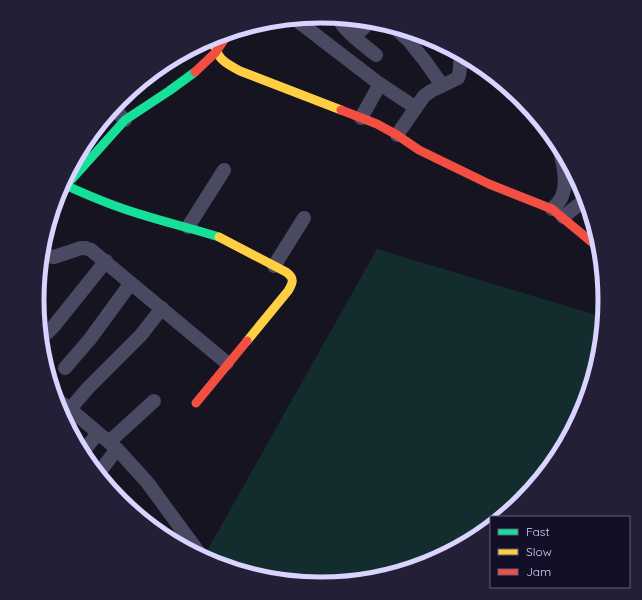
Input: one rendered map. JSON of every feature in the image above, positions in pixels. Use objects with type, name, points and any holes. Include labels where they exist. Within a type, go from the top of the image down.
[{"type":"street","points":[[301,24],[380,84],[416,108]]},
{"type":"street","points":[[342,24],[354,37],[376,55]]},
{"type":"street","points":[[354,37],[365,26]]},
{"type":"street","points":[[403,36],[425,61],[442,85]]},
{"type":"street","points":[[75,173],[125,120],[195,72],[215,53],[223,41]]},
{"type":"street","points":[[214,45],[215,53],[225,63],[240,72],[377,124],[419,150],[489,184],[558,213],[592,242]]},
{"type":"street","points":[[397,135],[427,93],[458,78],[460,74],[461,61]]},
{"type":"street","points":[[360,118],[380,84]]},
{"type":"street","points":[[117,112],[125,120]]},
{"type":"street","points":[[558,213],[560,199],[564,191],[563,166]]},
{"type":"street","points":[[188,227],[224,170]]},
{"type":"street","points":[[67,189],[142,215],[188,227],[221,238],[290,274],[293,278],[293,283],[196,403]]},
{"type":"street","points":[[558,213],[580,202]]},
{"type":"street","points":[[274,266],[304,218]]},
{"type":"street","points":[[47,256],[54,257],[85,248],[91,250],[106,261],[227,364]]},
{"type":"street","points":[[46,333],[53,327],[106,261]]},
{"type":"street","points":[[66,368],[90,339],[131,282]]},
{"type":"street","points":[[70,409],[88,388],[141,335],[162,308]]},
{"type":"street","points":[[88,450],[108,441],[154,401]]},
{"type":"street","points":[[65,405],[108,441],[147,482],[194,546]]},
{"type":"street","points":[[100,467],[108,441]]},
{"type":"green space","points":[[377,249],[597,315],[596,336],[589,372],[577,406],[561,439],[541,469],[517,496],[495,516],[490,516],[490,520],[459,540],[427,556],[393,568],[357,575],[321,577],[285,575],[267,572],[249,568],[206,552]]},
{"type":"traffic: fast","points":[[72,179],[125,120],[195,72]]},
{"type":"traffic: fast","points":[[69,186],[122,208],[219,237]]},
{"type":"traffic: slow","points":[[214,45],[221,59],[234,68],[341,110]]},
{"type":"traffic: slow","points":[[219,237],[286,272],[292,279],[292,283],[288,291],[247,341]]},
{"type":"traffic: jam","points":[[195,72],[215,53],[223,41]]},
{"type":"traffic: jam","points":[[341,110],[377,124],[419,150],[489,184],[552,209],[592,243]]},
{"type":"traffic: jam","points":[[196,403],[247,341]]}]
